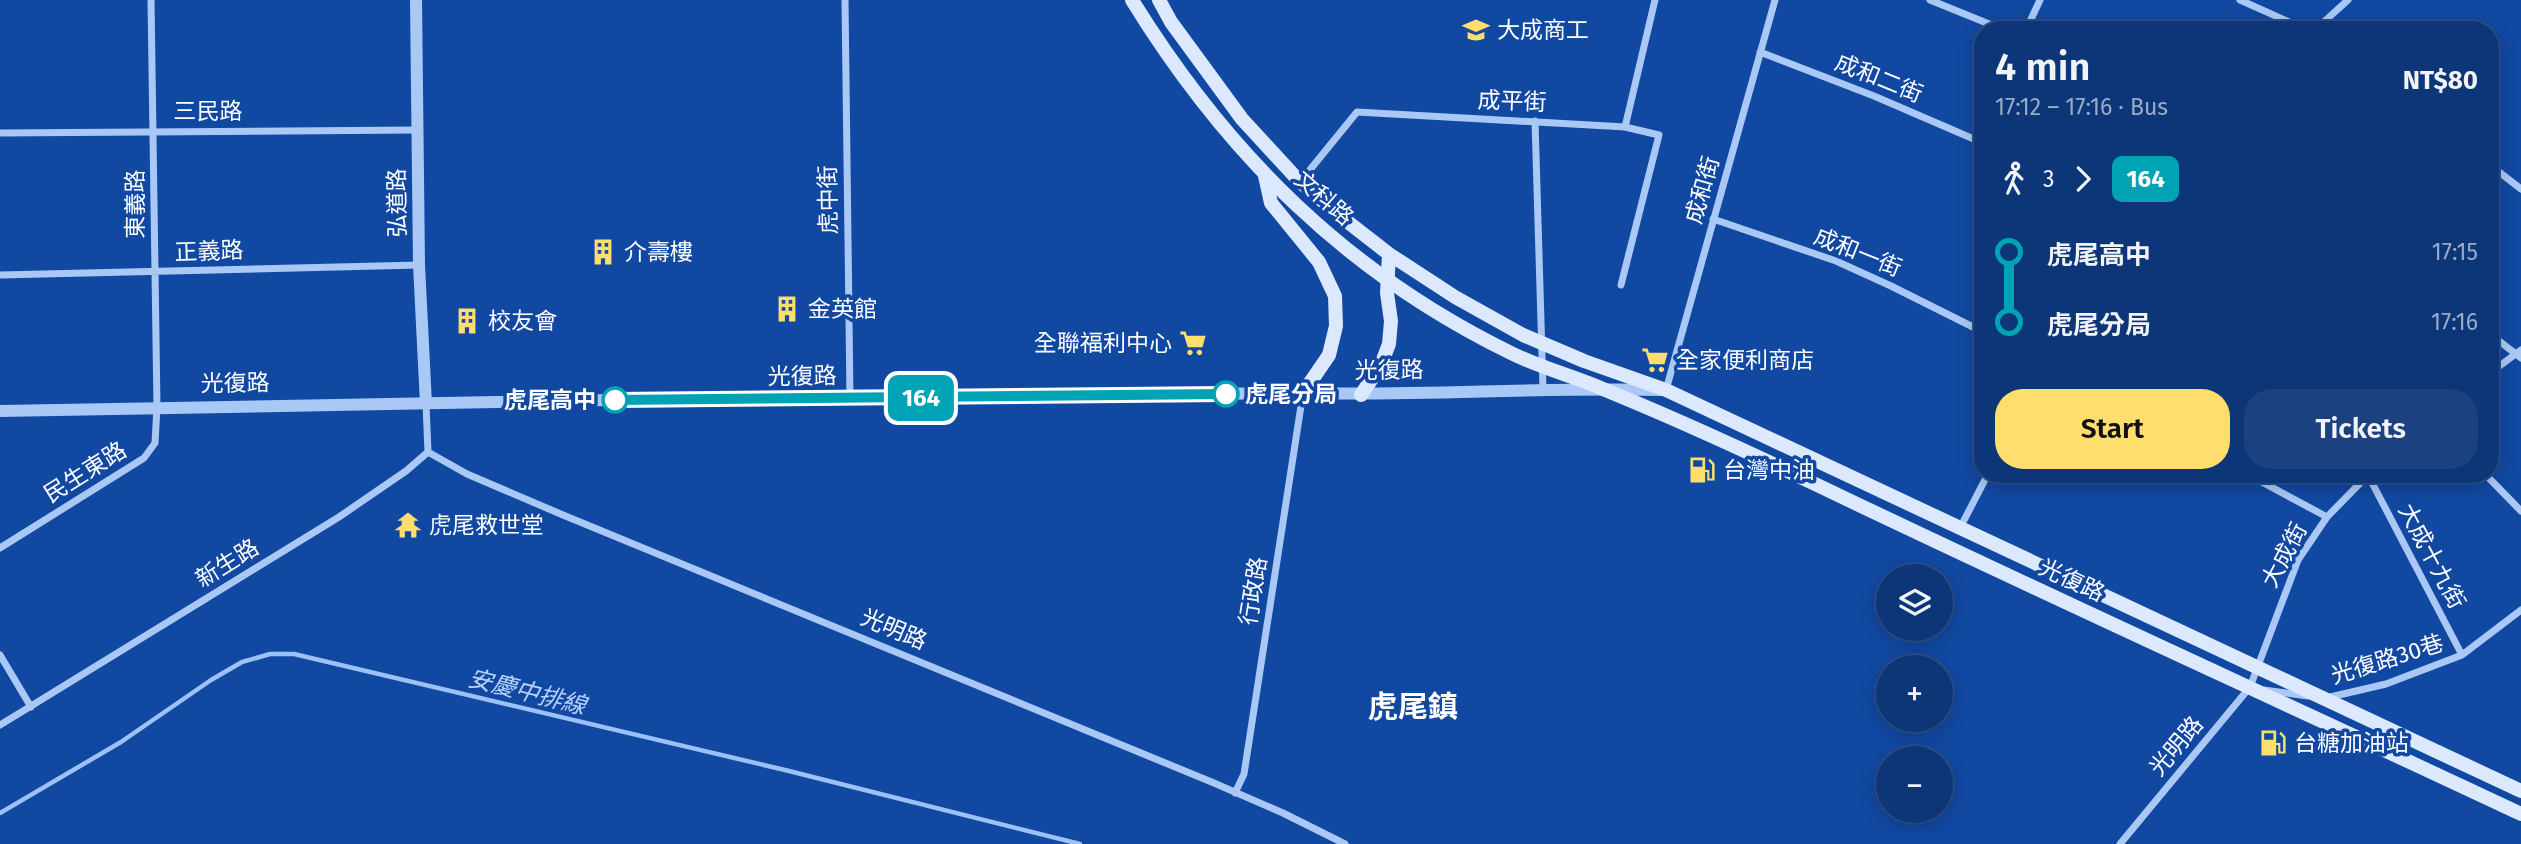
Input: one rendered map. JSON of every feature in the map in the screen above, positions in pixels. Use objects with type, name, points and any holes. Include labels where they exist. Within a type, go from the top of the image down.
[{"type":"main road","name":"文科路","points":[[1132,0],[1160,45],[1223,130],[1265,176],[1324,230],[1388,281],[1505,350],[1604,389]]},
{"type":"main road","name":"文科路","points":[[1159,0],[1206,72],[1273,155],[1300,182],[1389,254],[1455,297],[1542,344],[1666,390]]},
{"type":"main road","points":[[1265,176],[1271,203],[1319,262],[1335,296],[1336,326],[1329,355],[1303,393]]},
{"type":"main road","points":[[1361,395],[1381,365],[1389,344],[1389,254]]},
{"type":"main road","name":"光復路","points":[[1604,389],[1805,479],[2521,814]]},
{"type":"main road","name":"光復路","points":[[1666,390],[2521,791]]},
{"type":"street","name":"東義路","points":[[151,0],[157,407]]},
{"type":"street","name":"弘道路","points":[[416,0],[419,265],[426,404]]},
{"type":"street","name":"虎中街","points":[[845,0],[850,398]]},
{"type":"street","points":[[1625,127],[1655,0]]},
{"type":"street","name":"成和街","points":[[1666,390],[1775,0]]},
{"type":"street","points":[[1930,0],[1982,21]]},
{"type":"street","points":[[2030,21],[2039,0]]},
{"type":"street","points":[[2240,0],[2287,21]]},
{"type":"street","points":[[2325,21],[2348,0]]},
{"type":"street","name":"成和二街","points":[[1760,52],[1874,96],[1974,139]]},
{"type":"street","name":"成平街","points":[[1300,182],[1357,112],[1625,127],[1659,135],[1621,285]]},
{"type":"street","points":[[1535,121],[1543,389]]},
{"type":"street","name":"三民路","points":[[0,133],[416,130]]},
{"type":"street","points":[[2499,172],[2521,190]]},
{"type":"street","name":"成和一街","points":[[1713,219],[1836,261],[1974,328]]},
{"type":"street","name":"正義路","points":[[0,275],[419,265]]},
{"type":"street","points":[[2499,340],[2520,354],[2499,367]]},
{"type":"street","name":"光復路","points":[[0,411],[850,398],[1303,393],[1361,395],[1543,389],[1666,390]]},
{"type":"street","name":"行政路","points":[[1236,793],[1244,774],[1303,393]]},
{"type":"street","points":[[426,404],[428,452]]},
{"type":"street","name":"民生東路","points":[[0,548],[144,458],[155,443],[157,407]]},
{"type":"street","name":"光明路","points":[[428,452],[467,474],[1236,793],[1345,844]]},
{"type":"street","name":"新生路","points":[[0,726],[339,517],[406,471],[428,452]]},
{"type":"street","points":[[1960,528],[1983,483]]},
{"type":"street","points":[[2264,483],[2327,517]]},
{"type":"street","name":"大成街","points":[[2256,669],[2298,561],[2327,517],[2361,483]]},
{"type":"street","name":"大成十九街","points":[[2373,483],[2462,655]]},
{"type":"street","points":[[2494,483],[2521,511]]},
{"type":"street","name":"光復路30巷","points":[[2250,687],[2323,698],[2386,684],[2462,655],[2521,610]]},
{"type":"street","points":[[0,655],[31,707]]},
{"type":"street","name":"光明路","points":[[2120,844],[2250,687],[2256,669]]},
{"type":"waterway","name":"安慶中排線","points":[[0,813],[121,742],[242,662],[270,654],[294,654],[785,770],[1080,844]]},
{"type":"bus line","name":"164","points":[[615,400],[1226,394]]},
{"type":"place","name":"大成商工","points":[[1476,30]]},
{"type":"place","name":"介壽樓","points":[[603,252]]},
{"type":"place","name":"金英館","points":[[787,309]]},
{"type":"place","name":"校友會","points":[[467,321]]},
{"type":"place","name":"全聯福利中心","points":[[1193,343]]},
{"type":"place","name":"全家便利商店","points":[[1655,360]]},
{"type":"place","name":"虎尾分局","points":[[1226,394]]},
{"type":"place","name":"虎尾高中","points":[[615,400]]},
{"type":"place","name":"台灣中油","points":[[1702,470]]},
{"type":"place","name":"虎尾救世堂","points":[[408,525]]},
{"type":"place","name":"台糖加油站","points":[[2273,743]]},
{"type":"district","name":"虎尾鎮","points":[[1413,707]]}]
